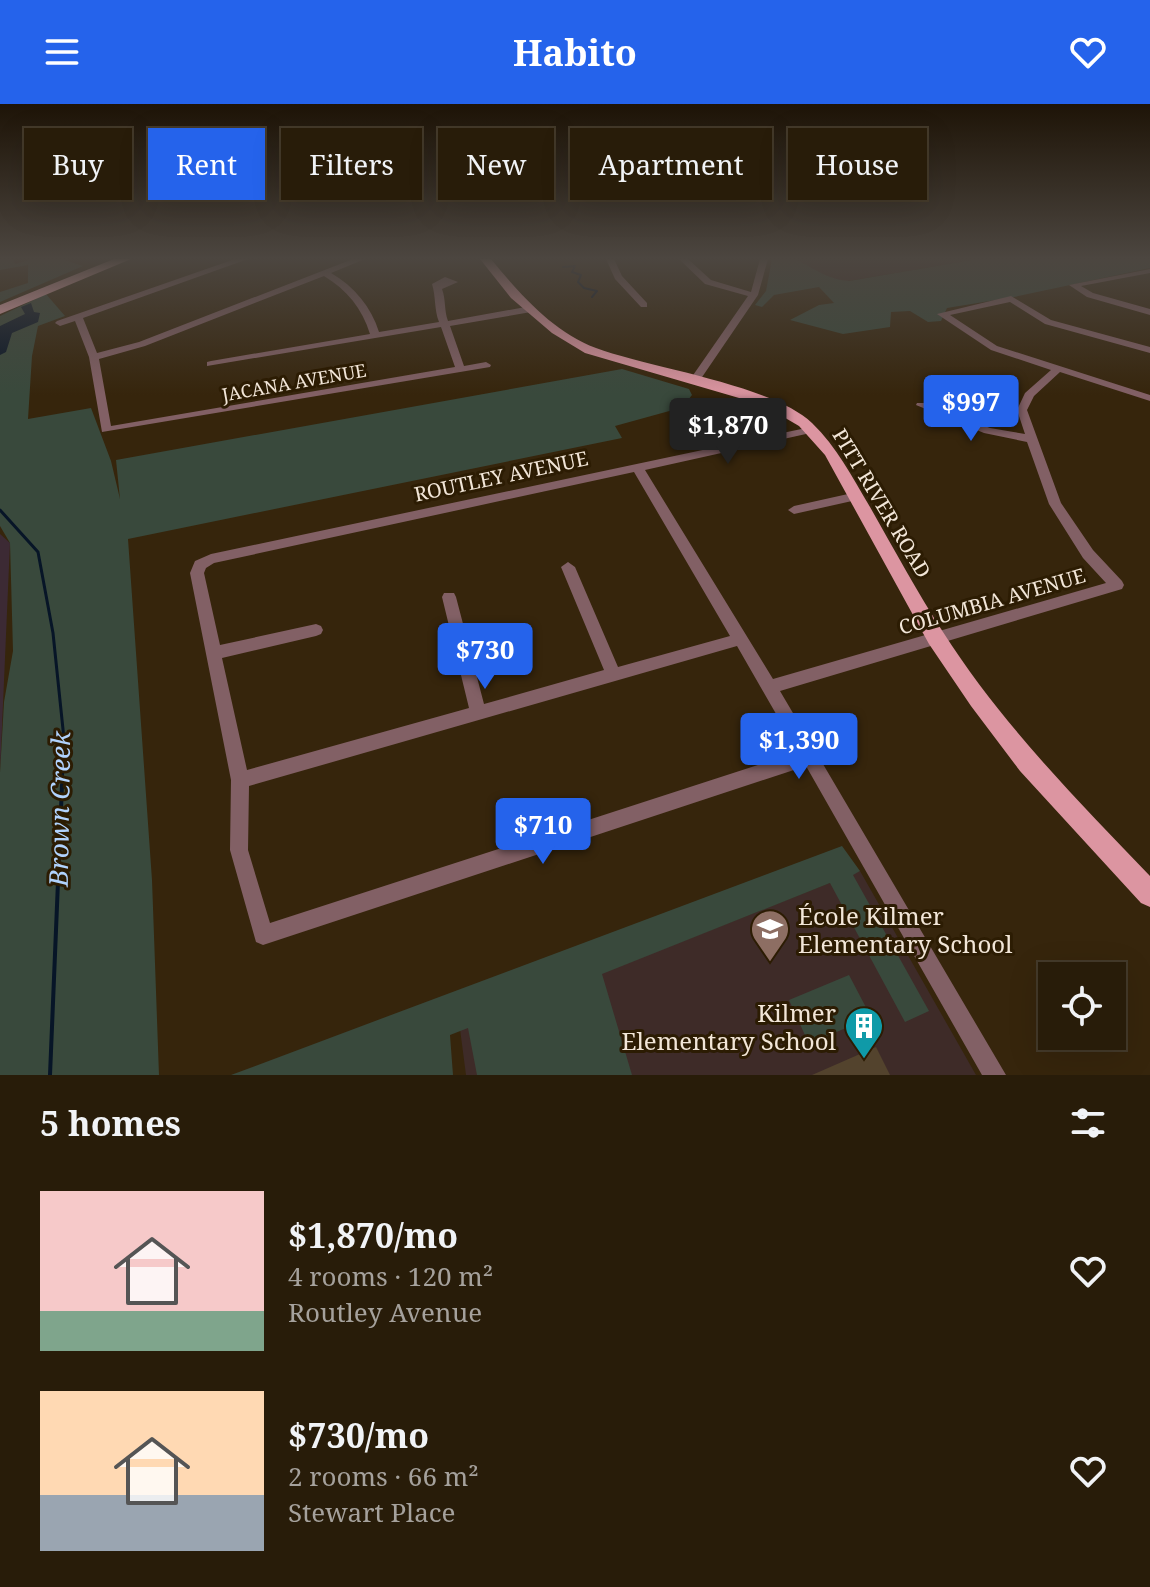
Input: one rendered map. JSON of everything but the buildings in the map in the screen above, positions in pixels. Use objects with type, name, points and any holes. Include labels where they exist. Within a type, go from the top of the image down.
[{"type":"main road","name":"PITT RIVER ROAD","points":[[526,304],[563,335],[594,353],[774,404],[811,430],[831,453],[857,496],[936,638],[1014,747],[1150,894]]},
{"type":"street","points":[[60,323],[117,304]]},
{"type":"street","points":[[79,318],[94,357],[142,344],[247,304]]},
{"type":"street","points":[[258,304],[270,310]]},
{"type":"street","points":[[361,304],[368,313],[375,335]]},
{"type":"street","points":[[440,304],[461,370]]},
{"type":"street","points":[[694,381],[748,304]]},
{"type":"street","points":[[987,304],[942,314],[994,348],[1150,398]]},
{"type":"street","points":[[1020,304],[1048,322],[1150,350]]},
{"type":"street","points":[[1123,304],[1150,312]]},
{"type":"street","points":[[211,364],[531,309]]},
{"type":"street","name":"JACANA AVENUE","points":[[94,357],[106,430],[486,365]]},
{"type":"street","name":"COLUMBIA AVENUE","points":[[769,687],[1117,585],[1088,554],[1055,504],[1022,410],[1029,395],[1058,369]]},
{"type":"street","points":[[921,405],[988,431],[1032,439]]},
{"type":"street","name":"ROUTLEY AVENUE","points":[[214,653],[197,575],[200,565],[211,559],[811,430]]},
{"type":"street","points":[[637,467],[995,1075]]},
{"type":"street","points":[[794,510],[857,496]]},
{"type":"street","points":[[568,567],[614,675]]},
{"type":"street","points":[[449,597],[479,714]]},
{"type":"street","points":[[316,630],[214,653],[240,780],[239,850],[263,935],[809,757]]},
{"type":"street","points":[[240,780],[740,639]]},
{"type":"shaded area","points":[[0,534],[10,543],[0,773]]},
{"type":"shaded area","name":"École Kilmer Elementary School","points":[[860,871],[976,1075],[466,1075],[460,1029]]},
{"type":"green space","points":[[24,304],[55,304],[65,316],[38,326],[32,356],[28,419],[91,408],[111,461],[120,499],[116,460],[622,369],[689,389],[692,395],[685,404],[673,410],[615,426],[622,438],[128,539],[152,880],[159,1075],[0,1075],[0,773],[4,702],[13,651],[10,543],[0,526],[0,316]]},
{"type":"green space","points":[[969,304],[947,308],[941,321],[928,322],[910,311],[891,312],[890,327],[843,334],[790,320],[819,305]]},
{"type":"green space","points":[[842,846],[860,871],[853,875],[929,1011],[905,1022],[830,883],[602,974],[632,1075],[477,1075],[468,1028],[450,1035],[453,1075],[231,1075]]},
{"type":"green space","points":[[849,975],[871,1017],[809,1044],[789,1000]]},
{"type":"water","points":[[31,304],[34,312],[40,313],[38,322],[12,333],[6,352],[0,355],[0,326],[25,314],[21,307]]},
{"type":"waterway","name":"Brown Creek","points":[[0,510],[38,552],[53,633],[64,739],[62,787]]},
{"type":"waterway","name":"Brown Creek","points":[[50,1075],[62,785]]},
{"type":"place","name":"École Kilmer Elementary School","points":[[770,963]]},
{"type":"place","name":"Kilmer Elementary School","points":[[864,1060]]}]
